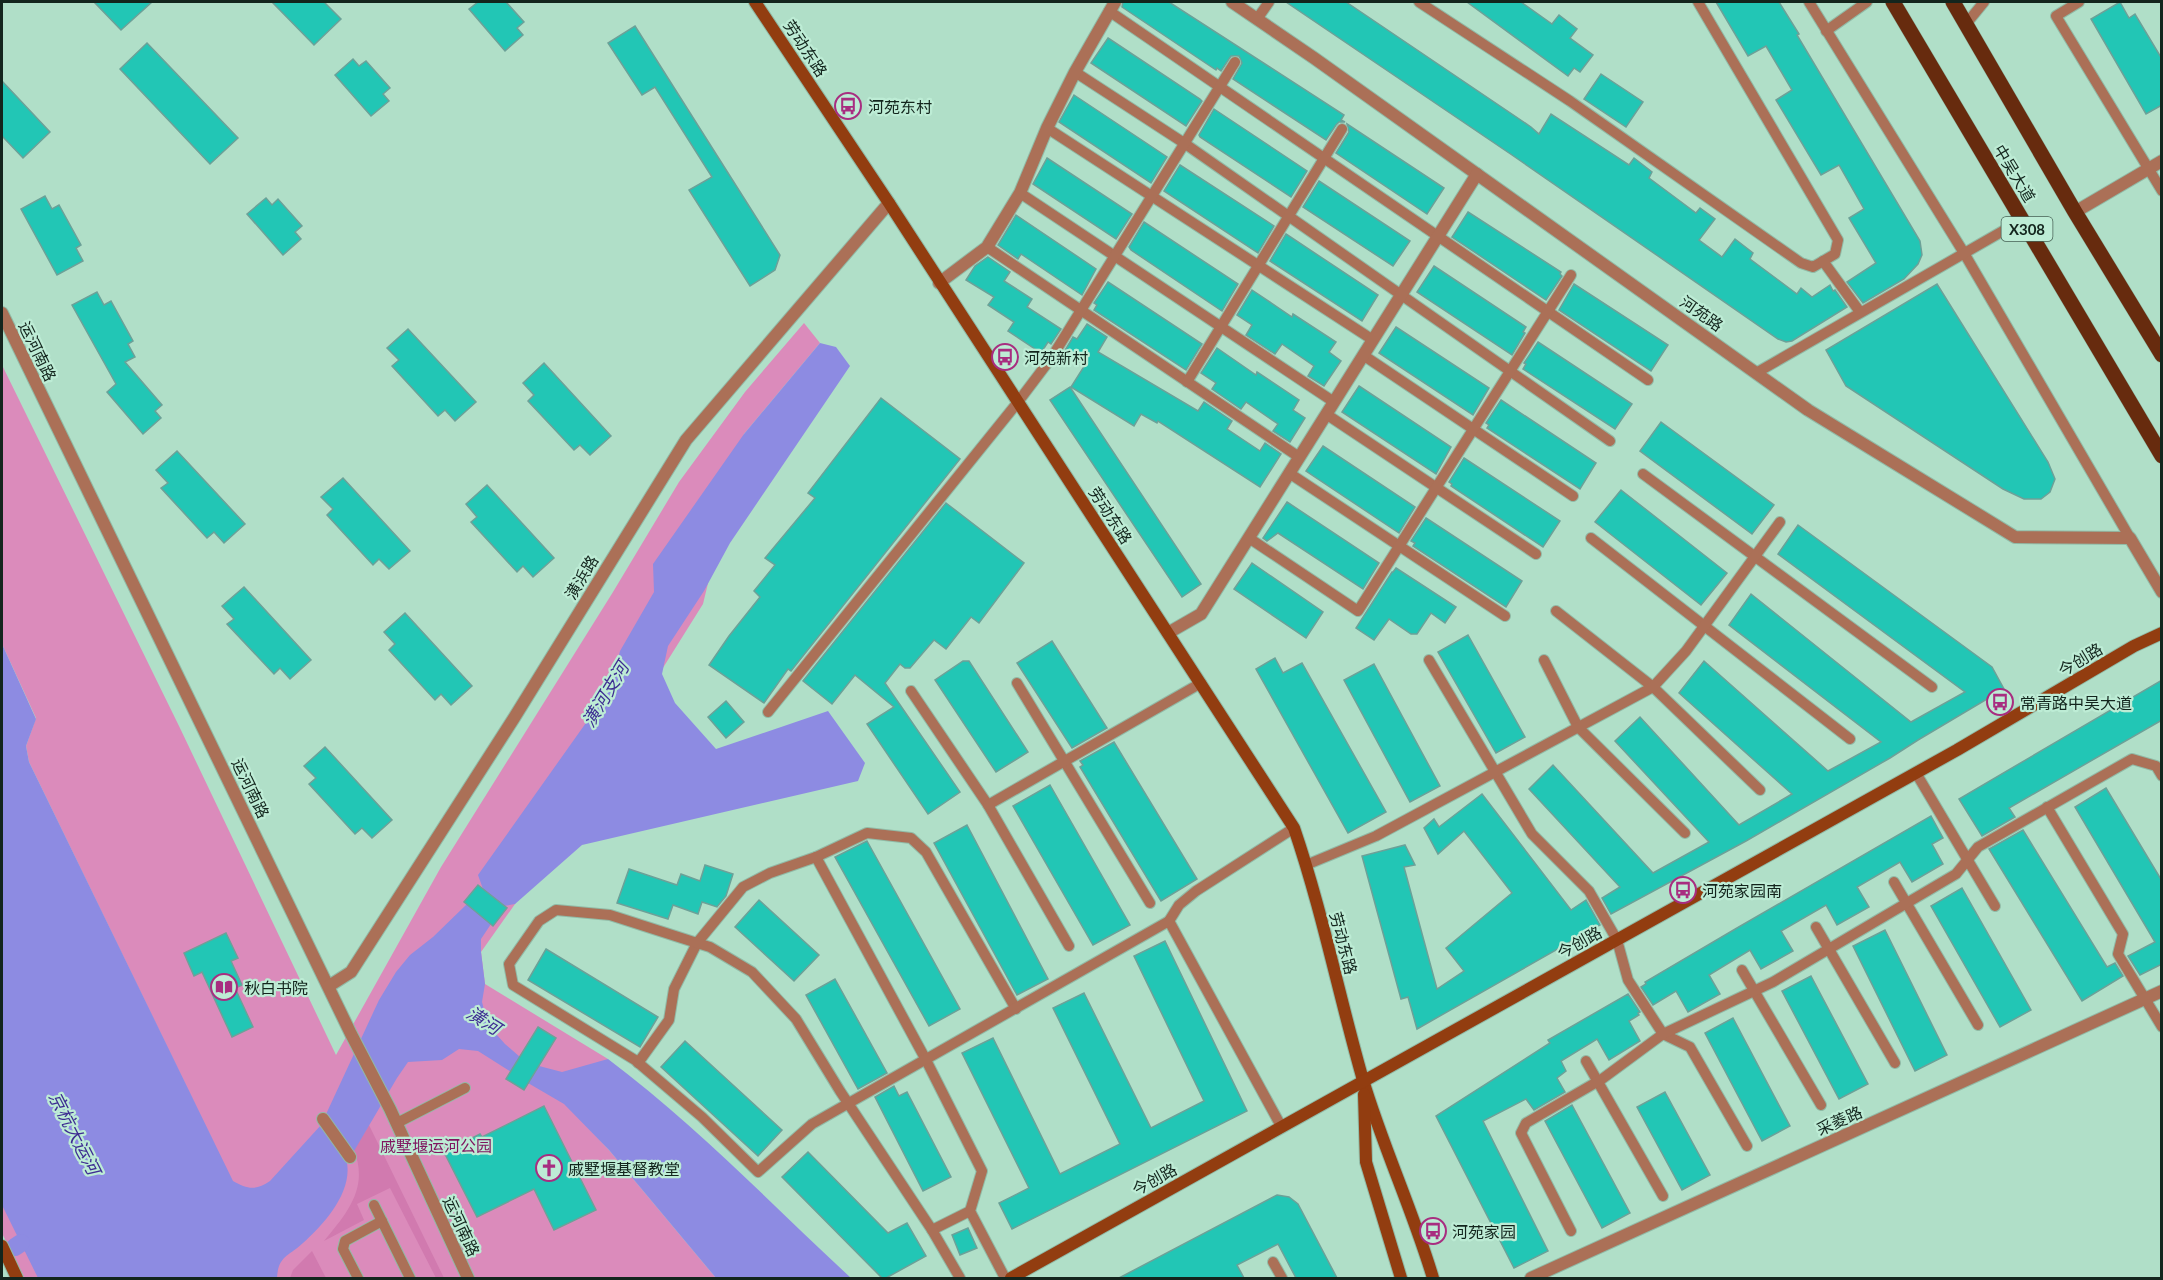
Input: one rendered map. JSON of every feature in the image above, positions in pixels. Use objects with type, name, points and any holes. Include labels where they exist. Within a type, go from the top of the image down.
[{"type":"main road","name":"劳动东路","points":[[756,2],[1294,828],[1364,1081],[1420,1235],[1433,1278]]},
{"type":"main road","name":"中吴大道","points":[[1893,2],[2162,456]]},
{"type":"main road","name":"中吴大道","points":[[1953,2],[2075,212],[2162,355]]},
{"type":"main road","name":"今创路","points":[[1011,1278],[1916,773],[2134,646],[2162,633]]},
{"type":"main road","name":"劳动东路","points":[[1364,1081],[1366,1162],[1401,1278]]},
{"type":"main road","points":[[2,1246],[16,1275]]},
{"type":"street","name":"河苑路","points":[[1232,2],[1808,410],[2015,537],[2130,538]]},
{"type":"street","points":[[939,283],[987,247],[1020,193],[1047,128],[1074,72],[1112,6]]},
{"type":"street","points":[[2075,212],[2162,161]]},
{"type":"street","points":[[1168,633],[1201,614],[1477,174]]},
{"type":"street","name":"潢浜路","points":[[329,986],[351,972],[514,718],[686,440],[889,203]]},
{"type":"street","name":"运河南路","points":[[2,313],[351,1034],[397,1123],[468,1278]]},
{"type":"street","points":[[2130,538],[2162,592]]},
{"type":"street","name":"采菱路","points":[[1531,1278],[2162,991]]},
{"type":"street","points":[[323,1119],[350,1157]]},
{"type":"lane","points":[[1257,19],[1269,2]]},
{"type":"lane","points":[[1419,2],[1570,101],[1801,263],[1813,267],[1836,254],[1838,240],[1698,2]]},
{"type":"lane","points":[[1809,2],[1964,253],[2130,538]]},
{"type":"lane","points":[[1826,31],[1867,2]]},
{"type":"lane","points":[[1966,24],[1984,2]]},
{"type":"lane","points":[[2079,2],[2056,16],[2162,191]]},
{"type":"lane","points":[[1112,6],[1219,87],[1648,380]]},
{"type":"lane","points":[[768,712],[1052,357],[1235,62]]},
{"type":"lane","points":[[1074,72],[1184,143],[1610,441]]},
{"type":"lane","points":[[1047,128],[1372,340]]},
{"type":"lane","points":[[1187,382],[1342,129]]},
{"type":"lane","points":[[1020,193],[1334,402]]},
{"type":"lane","points":[[1756,373],[2022,220]]},
{"type":"lane","points":[[987,247],[1299,457]]},
{"type":"lane","points":[[1823,261],[1860,312]]},
{"type":"lane","points":[[1249,538],[1358,611],[1571,274]]},
{"type":"lane","points":[[1363,355],[1574,496]]},
{"type":"lane","points":[[1326,414],[1536,554]]},
{"type":"lane","points":[[1289,473],[1506,616]]},
{"type":"lane","points":[[1643,474],[1932,687]]},
{"type":"lane","points":[[1306,865],[1376,836],[1653,687],[1686,651],[1780,522]]},
{"type":"lane","points":[[1591,538],[1850,738]]},
{"type":"lane","points":[[1556,611],[1653,687],[1760,790]]},
{"type":"lane","points":[[1429,660],[1532,834],[1589,891],[1617,940],[1628,980],[1664,1034],[1690,1047],[1747,1146]]},
{"type":"lane","points":[[1544,660],[1578,727],[1685,833]]},
{"type":"lane","points":[[1017,683],[1150,903]]},
{"type":"lane","points":[[988,805],[1201,683]]},
{"type":"lane","points":[[911,692],[988,805],[1069,946]]},
{"type":"lane","points":[[1571,1231],[1521,1133],[1526,1123],[1598,1081],[1664,1034],[1754,991],[1956,874],[1978,847],[2132,759],[2156,766],[2162,776]]},
{"type":"lane","points":[[1916,773],[1995,906]]},
{"type":"lane","points":[[2047,807],[2123,934],[2118,954],[2162,1027]]},
{"type":"lane","points":[[960,1278],[932,1230],[849,1104],[796,1019],[752,972],[710,947],[610,915],[556,910],[539,921],[509,964],[513,985],[638,1063],[702,1117],[758,1172],[812,1124],[849,1104],[1017,1009],[1169,921],[1179,905],[1196,891],[1294,828]]},
{"type":"lane","points":[[638,1063],[669,1020],[674,989],[697,943],[743,887],[770,873],[816,857],[867,833],[911,838],[926,852],[1017,1009]]},
{"type":"lane","points":[[816,857],[926,1060],[982,1171],[970,1211],[1005,1278]]},
{"type":"lane","points":[[1894,882],[1978,1025]]},
{"type":"lane","points":[[1169,921],[1281,1126]]},
{"type":"lane","points":[[1816,927],[1895,1063]]},
{"type":"lane","points":[[1742,970],[1821,1105]]},
{"type":"lane","points":[[1586,1060],[1663,1196]]},
{"type":"lane","points":[[397,1123],[465,1088]]},
{"type":"lane","points":[[374,1205],[410,1278]]},
{"type":"lane","points":[[932,1230],[970,1211]]},
{"type":"lane","points":[[358,1278],[343,1249],[345,1241],[382,1221]]},
{"type":"lane","points":[[1273,1262],[1282,1278]]},
{"type":"green space","name":"戚墅堰运河公园","points":[[804,323],[820,343],[744,434],[703,604],[515,904],[481,952],[485,984],[608,1059],[565,1103],[609,1150],[716,1278],[274,1278],[225,1166],[29,762],[26,746],[36,718],[2,644],[2,365],[179,726],[336,1055],[441,867],[679,482],[745,392]]},
{"type":"green space","points":[[2,1194],[43,1278],[23,1278],[2,1233]]},
{"type":"shaded area","points":[[369,1125],[444,1278],[436,1278],[390,1188],[357,1204],[364,1220],[324,1241],[348,1210],[353,1199],[359,1176],[354,1150]]},
{"type":"shaded area","points":[[312,1251],[326,1278],[290,1278],[293,1270]]},
{"type":"water","points":[[820,343],[836,347],[850,366],[730,543],[704,591],[668,646],[662,674],[675,703],[716,749],[828,711],[865,763],[858,781],[582,845],[515,904],[504,906],[483,889],[478,875],[610,689],[620,651],[654,592],[653,564],[744,434]]},
{"type":"water","points":[[2,644],[36,719],[26,746],[29,762],[233,1181],[252,1188],[270,1181],[321,1125],[379,1000],[396,972],[410,955],[433,937],[467,904],[491,924],[481,939],[485,984],[482,1002],[488,1025],[520,1057],[511,1072],[478,1051],[459,1049],[442,1060],[408,1062],[347,1163],[345,1185],[335,1207],[311,1235],[285,1257],[280,1265],[277,1278],[38,1278],[2,1205]]},
{"type":"water","points":[[608,1059],[702,1138],[851,1278],[716,1278],[609,1150],[564,1104],[528,1083],[539,1066],[562,1072]]},
{"type":"building","points":[[94,2],[152,2],[121,30]]},
{"type":"building","points":[[272,2],[324,2],[341,19],[314,45]]},
{"type":"building","points":[[478,2],[506,2],[524,22],[517,28],[523,35],[505,51],[469,9]]},
{"type":"building","points":[[1123,2],[1169,2],[1344,115],[1341,120],[1345,122],[1339,122],[1326,140],[1233,79],[1242,63],[1239,56],[1231,56],[1221,71],[1217,68],[1216,70],[1122,7]]},
{"type":"building","points":[[1286,2],[1346,2],[1539,134],[1551,114],[1629,165],[1634,158],[1652,172],[1649,178],[1696,213],[1700,208],[1715,219],[1699,240],[1722,257],[1735,239],[1753,253],[1750,259],[1797,294],[1801,288],[1812,297],[1830,285],[1847,307],[1792,341],[1786,342],[1778,339]]},
{"type":"building","points":[[1467,2],[1521,2],[1552,24],[1559,15],[1577,29],[1570,38],[1593,55],[1580,72],[1574,68],[1568,76]]},
{"type":"building","points":[[1716,2],[1779,2],[1920,241],[1922,255],[1918,264],[1904,279],[1863,303],[1847,282],[1876,263],[1849,218],[1864,209],[1839,165],[1821,175],[1776,100],[1792,90],[1766,46],[1748,56]]},
{"type":"building","points":[[2120,2],[2129,18],[2135,14],[2162,59],[2162,105],[2146,114],[2091,19]]},
{"type":"building","points":[[635,26],[780,255],[775,270],[750,286],[689,190],[712,177],[655,87],[642,95],[608,43]]},
{"type":"building","points":[[1108,38],[1202,101],[1186,126],[1091,63]]},
{"type":"building","points":[[147,43],[238,138],[210,164],[120,69]]},
{"type":"building","points":[[353,59],[359,66],[366,61],[390,88],[383,94],[389,101],[371,116],[335,75]]},
{"type":"building","points":[[1601,74],[1643,102],[1626,127],[1584,99]]},
{"type":"building","points":[[2,81],[50,132],[23,158],[2,136]]},
{"type":"building","points":[[1074,95],[1167,157],[1151,183],[1059,122]]},
{"type":"building","points":[[1214,109],[1307,171],[1291,197],[1200,137]]},
{"type":"building","points":[[1347,124],[1444,188],[1427,214],[1336,153],[1349,132]]},
{"type":"building","points":[[1047,158],[1132,214],[1116,239],[1033,184]]},
{"type":"building","points":[[1180,165],[1274,226],[1258,253],[1164,191]]},
{"type":"building","points":[[1319,181],[1410,241],[1393,266],[1303,207]]},
{"type":"building","points":[[45,196],[52,209],[59,205],[81,245],[76,248],[83,261],[57,275],[21,209]]},
{"type":"building","points":[[266,198],[272,205],[278,199],[302,226],[295,232],[301,239],[283,255],[247,214]]},
{"type":"building","points":[[1468,212],[1561,272],[1562,276],[1546,300],[1452,237]]},
{"type":"building","points":[[1016,215],[1096,269],[1082,295],[1021,254],[1018,259],[998,245]]},
{"type":"building","points":[[1144,222],[1238,284],[1222,311],[1131,250],[1129,247]]},
{"type":"building","points":[[1286,234],[1378,295],[1362,321],[1270,261]]},
{"type":"building","points":[[988,257],[1010,272],[1004,281],[1032,299],[1027,307],[1061,329],[1051,344],[1048,342],[1041,353],[1008,331],[1014,322],[988,305],[994,297],[966,280],[975,266]]},
{"type":"building","points":[[1434,266],[1526,327],[1512,355],[1417,292]]},
{"type":"building","points":[[1108,282],[1202,344],[1186,370],[1094,310],[1097,305],[1094,303]]},
{"type":"building","points":[[1574,284],[1668,345],[1651,371],[1559,310]]},
{"type":"building","points":[[1937,284],[2048,462],[2055,479],[2050,492],[2041,499],[2024,499],[2003,489],[1846,386],[1826,350]]},
{"type":"building","points":[[1252,290],[1292,317],[1293,314],[1336,342],[1329,352],[1341,361],[1324,386],[1308,376],[1314,366],[1282,344],[1275,354],[1246,335],[1252,325],[1237,315]]},
{"type":"building","points":[[97,292],[104,305],[111,301],[133,341],[128,344],[135,357],[125,362],[162,405],[155,411],[161,418],[143,434],[107,392],[116,384],[72,305]]},
{"type":"building","points":[[1087,324],[1107,337],[1098,352],[1198,411],[1204,402],[1232,421],[1227,429],[1260,451],[1265,443],[1281,454],[1260,487],[1158,421],[1157,423],[1141,414],[1134,426],[1071,387],[1085,365],[1064,352],[1073,337],[1077,339]]},
{"type":"building","points":[[1396,327],[1489,388],[1473,415],[1379,353]]},
{"type":"building","points":[[408,329],[476,402],[455,421],[445,410],[438,416],[392,366],[399,360],[387,348]]},
{"type":"building","points":[[1538,342],[1632,404],[1615,429],[1523,369],[1526,364],[1524,363]]},
{"type":"building","points":[[1217,348],[1256,375],[1257,372],[1299,400],[1293,410],[1305,418],[1290,442],[1273,431],[1278,424],[1246,402],[1241,409],[1212,389],[1216,383],[1201,373]]},
{"type":"building","points":[[544,363],[611,436],[590,455],[580,445],[574,450],[528,401],[534,395],[523,383]]},
{"type":"building","points":[[1359,386],[1451,447],[1436,474],[1342,412]]},
{"type":"building","points":[[1070,387],[1201,584],[1182,597],[1050,400]]},
{"type":"building","points":[[881,398],[960,459],[791,671],[788,669],[764,703],[709,665],[760,597],[754,591],[775,565],[765,558],[815,498],[808,493]]},
{"type":"building","points":[[1501,400],[1596,463],[1580,489],[1487,428],[1489,425],[1486,423]]},
{"type":"building","points":[[1661,422],[1774,505],[1752,534],[1640,451]]},
{"type":"building","points":[[1323,446],[1415,507],[1399,533],[1306,471]]},
{"type":"building","points":[[177,451],[245,524],[224,543],[214,532],[207,538],[161,488],[168,483],[156,470]]},
{"type":"building","points":[[1464,458],[1560,521],[1543,547],[1451,486],[1449,482]]},
{"type":"building","points":[[343,478],[410,551],[389,569],[379,559],[373,565],[327,515],[333,509],[321,497]]},
{"type":"building","points":[[487,485],[554,558],[533,577],[523,566],[517,572],[471,522],[477,517],[466,504]]},
{"type":"building","points":[[1621,490],[1727,573],[1701,605],[1595,522]]},
{"type":"building","points":[[1287,502],[1379,563],[1363,589],[1278,533],[1267,541],[1263,538]]},
{"type":"building","points":[[946,503],[1024,563],[979,623],[971,617],[946,649],[934,640],[910,668],[905,668],[900,664],[885,683],[960,792],[928,814],[867,724],[894,707],[855,675],[832,704],[803,681]]},
{"type":"building","points":[[1426,518],[1522,581],[1506,607],[1413,546],[1415,543],[1411,541]]},
{"type":"building","points":[[1798,525],[1992,667],[2004,689],[1746,841],[1611,914],[1602,898],[1620,887],[1529,789],[1553,765],[1653,873],[1709,842],[1615,741],[1640,717],[1739,825],[1792,794],[1679,693],[1704,661],[1828,771],[1881,742],[1729,625],[1751,594],[1911,722],[1965,692],[1778,554]]},
{"type":"building","points":[[1252,563],[1323,612],[1306,638],[1234,589]]},
{"type":"building","points":[[1396,568],[1456,607],[1445,623],[1431,613],[1417,634],[1411,634],[1389,619],[1374,640],[1356,628]]},
{"type":"building","points":[[244,587],[311,660],[290,679],[280,668],[274,674],[227,624],[234,619],[222,606]]},
{"type":"building","points":[[405,613],[472,686],[451,705],[441,694],[435,700],[389,650],[395,644],[384,632]]},
{"type":"building","points":[[1468,635],[1525,737],[1496,753],[1438,652]]},
{"type":"building","points":[[1052,641],[1107,728],[1072,748],[1017,663]]},
{"type":"building","points":[[1275,658],[1283,673],[1302,663],[1386,812],[1348,833],[1256,669]]},
{"type":"building","points":[[963,661],[969,661],[1028,752],[996,772],[935,680]]},
{"type":"building","points":[[1374,664],[1440,786],[1410,802],[1344,680]]},
{"type":"building","points":[[2162,680],[2162,720],[2009,808],[2015,817],[1982,836],[1959,799]]},
{"type":"building","points":[[726,701],[744,722],[726,738],[708,717]]},
{"type":"building","points":[[1114,742],[1197,879],[1161,901],[1080,767],[1083,765],[1080,761]]},
{"type":"building","points":[[325,747],[392,820],[372,838],[362,828],[355,834],[309,784],[316,778],[304,766]]},
{"type":"building","points":[[1050,785],[1130,925],[1093,945],[1013,806]]},
{"type":"building","points":[[2106,788],[2162,881],[2162,964],[2140,975],[2128,956],[2155,942],[2075,807]]},
{"type":"building","points":[[1482,794],[1571,910],[1586,900],[1600,925],[1417,1029],[1408,997],[1401,999],[1362,856],[1405,845],[1415,865],[1404,867],[1437,989],[1464,971],[1446,948],[1512,893],[1464,831],[1438,854],[1424,828],[1434,819],[1439,827]]},
{"type":"building","points":[[1931,816],[1943,838],[1932,844],[1943,864],[1912,882],[1900,862],[1857,887],[1869,907],[1837,925],[1826,905],[1781,931],[1793,951],[1761,969],[1750,950],[1709,975],[1720,994],[1688,1012],[1676,991],[1653,1005],[1641,987],[1646,984],[1645,982]]},
{"type":"building","points":[[967,825],[1048,979],[1017,995],[934,843]]},
{"type":"building","points":[[2023,830],[2107,967],[2115,963],[2123,976],[2082,1001],[1989,849]]},
{"type":"building","points":[[867,841],[960,1009],[929,1026],[835,857]]},
{"type":"building","points":[[705,865],[733,874],[726,896],[717,907],[702,902],[698,914],[673,905],[668,919],[617,903],[629,869],[677,885],[681,874],[700,881]]},
{"type":"building","points":[[478,885],[507,908],[493,926],[464,902]]},
{"type":"building","points":[[1962,888],[2031,1010],[2000,1027],[1931,906]]},
{"type":"building","points":[[759,900],[819,955],[794,981],[735,927]]},
{"type":"building","points":[[1885,930],[1947,1055],[1915,1071],[1853,946]]},
{"type":"building","name":"秋白书院","points":[[226,933],[238,958],[231,961],[242,985],[235,988],[253,1027],[232,1037],[202,972],[194,976],[184,953]]},
{"type":"building","points":[[1165,941],[1247,1111],[1012,1229],[999,1203],[1029,1188],[962,1053],[993,1038],[1060,1174],[1120,1144],[1053,1008],[1084,993],[1151,1128],[1204,1101],[1134,956]]},
{"type":"building","points":[[546,949],[658,1017],[640,1047],[528,980]]},
{"type":"building","points":[[1811,976],[1868,1084],[1839,1099],[1782,991]]},
{"type":"building","points":[[835,979],[887,1073],[858,1089],[806,995]]},
{"type":"building","points":[[1628,994],[1640,1012],[1629,1021],[1640,1041],[1609,1060],[1597,1039],[1561,1061],[1566,1071],[1557,1078],[1565,1092],[1534,1110],[1526,1099],[1483,1121],[1548,1251],[1514,1268],[1436,1116],[1550,1043],[1548,1040]]},
{"type":"building","points":[[1733,1018],[1790,1126],[1762,1141],[1705,1033]]},
{"type":"building","points":[[538,1027],[556,1038],[524,1090],[506,1079]]},
{"type":"building","points":[[685,1041],[782,1130],[758,1156],[661,1067]]},
{"type":"building","points":[[894,1086],[899,1096],[907,1092],[951,1177],[923,1191],[875,1097]]},
{"type":"building","points":[[1665,1092],[1710,1175],[1682,1190],[1637,1107]]},
{"type":"building","points":[[1572,1105],[1630,1213],[1602,1228],[1545,1121]]},
{"type":"building","points":[[544,1106],[596,1210],[554,1230],[534,1189],[477,1217],[444,1152],[480,1134],[482,1137]]},
{"type":"building","points":[[808,1152],[888,1233],[907,1223],[926,1256],[882,1278],[782,1177]]},
{"type":"building","points":[[1277,1195],[1289,1197],[1298,1204],[1337,1278],[1296,1278],[1278,1244],[1237,1265],[1244,1278],[1119,1278]]},
{"type":"building","points":[[968,1228],[977,1248],[960,1255],[952,1235]]},
{"type":"waterway","points":[[15,1247],[21,1243]]},
{"type":"place","name":"河苑东村","points":[[848,106]]},
{"type":"place","name":"河苑新村","points":[[1005,357]]},
{"type":"place","name":"常青路中吴大道","points":[[2000,702]]},
{"type":"place","name":"河苑家园南","points":[[1683,890]]},
{"type":"place","name":"秋白书院","points":[[224,987]]},
{"type":"place","name":"戚墅堰基督教堂","points":[[549,1168]]},
{"type":"place","name":"河苑家园","points":[[1433,1231]]},
{"type":"water label","name":"潢河支河","points":[[605,694]]},
{"type":"water label","name":"潢河","points":[[484,1020]]},
{"type":"water label","name":"京杭大运河","points":[[75,1133]]}]
